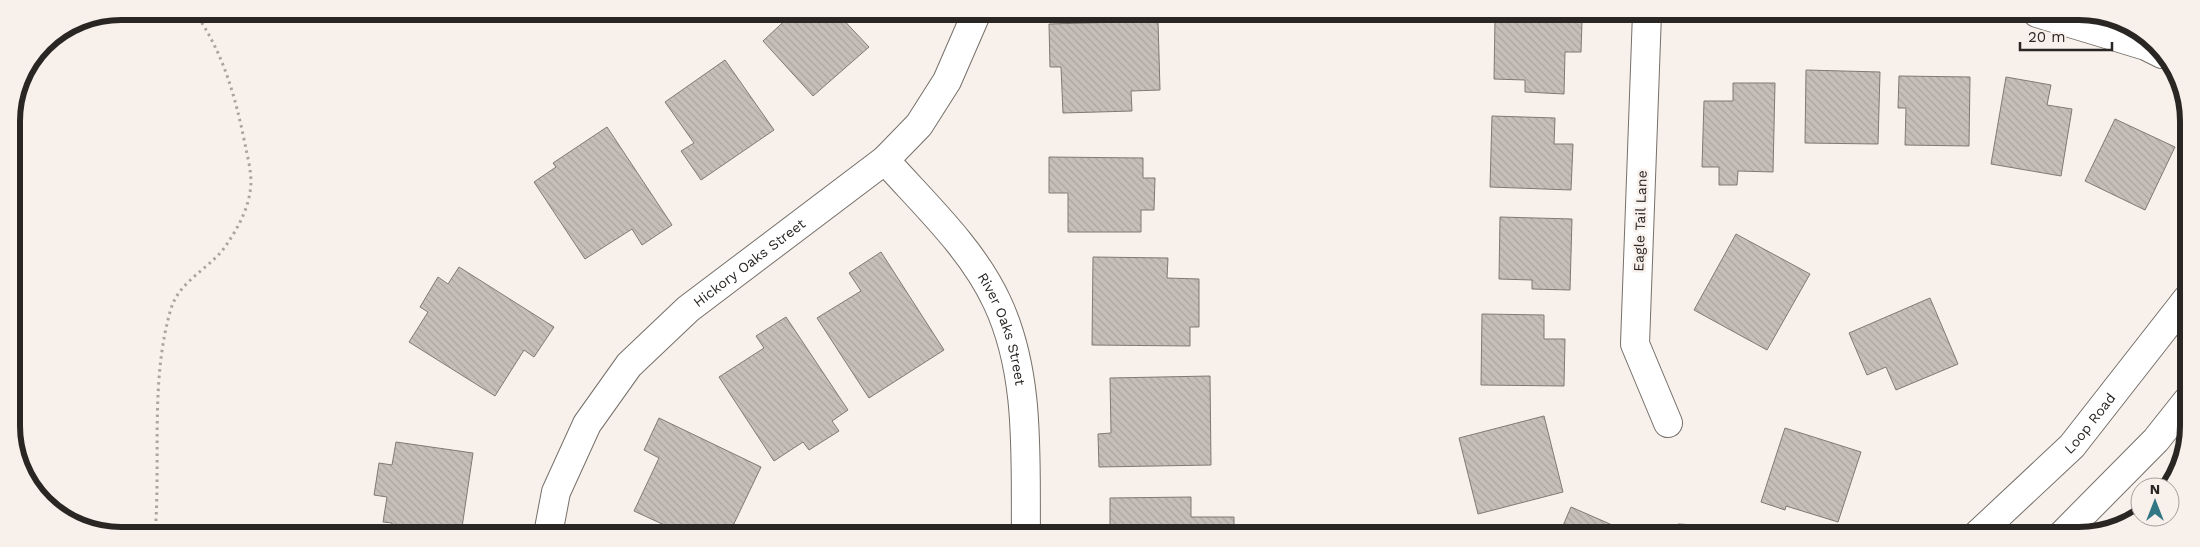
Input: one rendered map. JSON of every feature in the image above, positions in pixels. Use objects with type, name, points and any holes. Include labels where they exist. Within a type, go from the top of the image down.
[{"type":"street","name":"Hickory Oaks Street","points":[[549,527],[556,492],[587,424],[629,365],[688,309],[885,160],[918,125],[947,81],[974,20]]},
{"type":"street","name":"Eagle Tail Lane","points":[[1648,20],[1635,344],[1668,423]]},
{"type":"street","points":[[2060,20],[2146,46]]},
{"type":"street","name":"River Oaks Street","points":[[885,160],[969,256],[998,302],[1015,352],[1024,406],[1026,527]]},
{"type":"street","name":"Loop Road","points":[[1986,527],[2072,446],[2180,308]]},
{"type":"street","points":[[2070,527],[2156,440],[2180,410]]},
{"type":"path","points":[[155,527],[158,458],[158,367],[170,309],[180,289],[224,248],[244,214],[251,191],[250,168],[230,79],[216,46],[200,20]]},
{"type":"building","points":[[785,20],[844,20],[869,47],[813,96],[763,41]]},
{"type":"building","points":[[1495,20],[1582,21],[1581,52],[1565,52],[1564,94],[1525,92],[1525,80],[1494,79]]},
{"type":"building","points":[[1158,21],[1160,90],[1131,91],[1132,111],[1063,113],[1061,67],[1050,67],[1049,24]]},
{"type":"building","points":[[725,60],[774,130],[701,180],[681,151],[694,143],[665,102]]},
{"type":"building","points":[[1806,70],[1880,72],[1878,144],[1805,143]]},
{"type":"building","points":[[1899,76],[1970,77],[1969,146],[1905,145],[1906,108],[1898,108]]},
{"type":"building","points":[[2006,77],[2051,85],[2047,105],[2072,109],[2061,176],[1991,164]]},
{"type":"building","points":[[1733,83],[1775,83],[1773,172],[1738,171],[1737,185],[1719,185],[1719,167],[1702,167],[1704,101],[1733,101]]},
{"type":"building","points":[[1492,116],[1555,118],[1554,144],[1573,144],[1571,190],[1490,187]]},
{"type":"building","points":[[2115,119],[2175,147],[2145,210],[2085,181]]},
{"type":"building","points":[[607,127],[672,225],[642,245],[632,229],[585,259],[534,182],[556,167],[553,163]]},
{"type":"building","points":[[1049,157],[1143,158],[1143,178],[1155,178],[1154,210],[1141,210],[1141,232],[1068,232],[1068,193],[1049,193]]},
{"type":"building","points":[[1500,217],[1572,219],[1570,290],[1532,289],[1532,280],[1499,279]]},
{"type":"building","points":[[1736,234],[1810,274],[1767,350],[1694,310]]},
{"type":"building","points":[[881,252],[944,350],[869,398],[817,318],[861,291],[849,273]]},
{"type":"building","points":[[1093,257],[1168,258],[1167,278],[1199,279],[1199,327],[1190,327],[1190,346],[1092,345]]},
{"type":"building","points":[[459,267],[554,327],[534,357],[524,350],[495,396],[409,342],[428,312],[420,307],[438,277],[448,284]]},
{"type":"building","points":[[1930,298],[1958,364],[1896,390],[1886,367],[1867,375],[1849,333]]},
{"type":"building","points":[[1482,314],[1544,315],[1544,339],[1565,339],[1564,386],[1481,385]]},
{"type":"building","points":[[786,317],[848,410],[832,421],[839,431],[809,450],[803,442],[774,461],[719,377],[764,348],[756,336]]},
{"type":"building","points":[[1210,376],[1211,465],[1099,467],[1098,434],[1111,433],[1110,378]]},
{"type":"building","points":[[1544,416],[1563,492],[1478,514],[1459,438]]},
{"type":"building","points":[[659,418],[761,467],[732,527],[669,527],[634,511],[659,458],[644,450]]},
{"type":"building","points":[[1785,428],[1861,452],[1838,522],[1786,506],[1785,510],[1761,502]]},
{"type":"building","points":[[396,442],[473,453],[462,527],[392,527],[392,523],[383,522],[387,497],[374,495],[379,463],[392,465]]},
{"type":"building","points":[[1191,497],[1191,517],[1234,517],[1234,527],[1110,527],[1110,498]]},
{"type":"building","points":[[1571,507],[1617,527],[1562,527]]},
{"type":"building","points":[[1678,524],[1737,527],[1678,527]]}]
